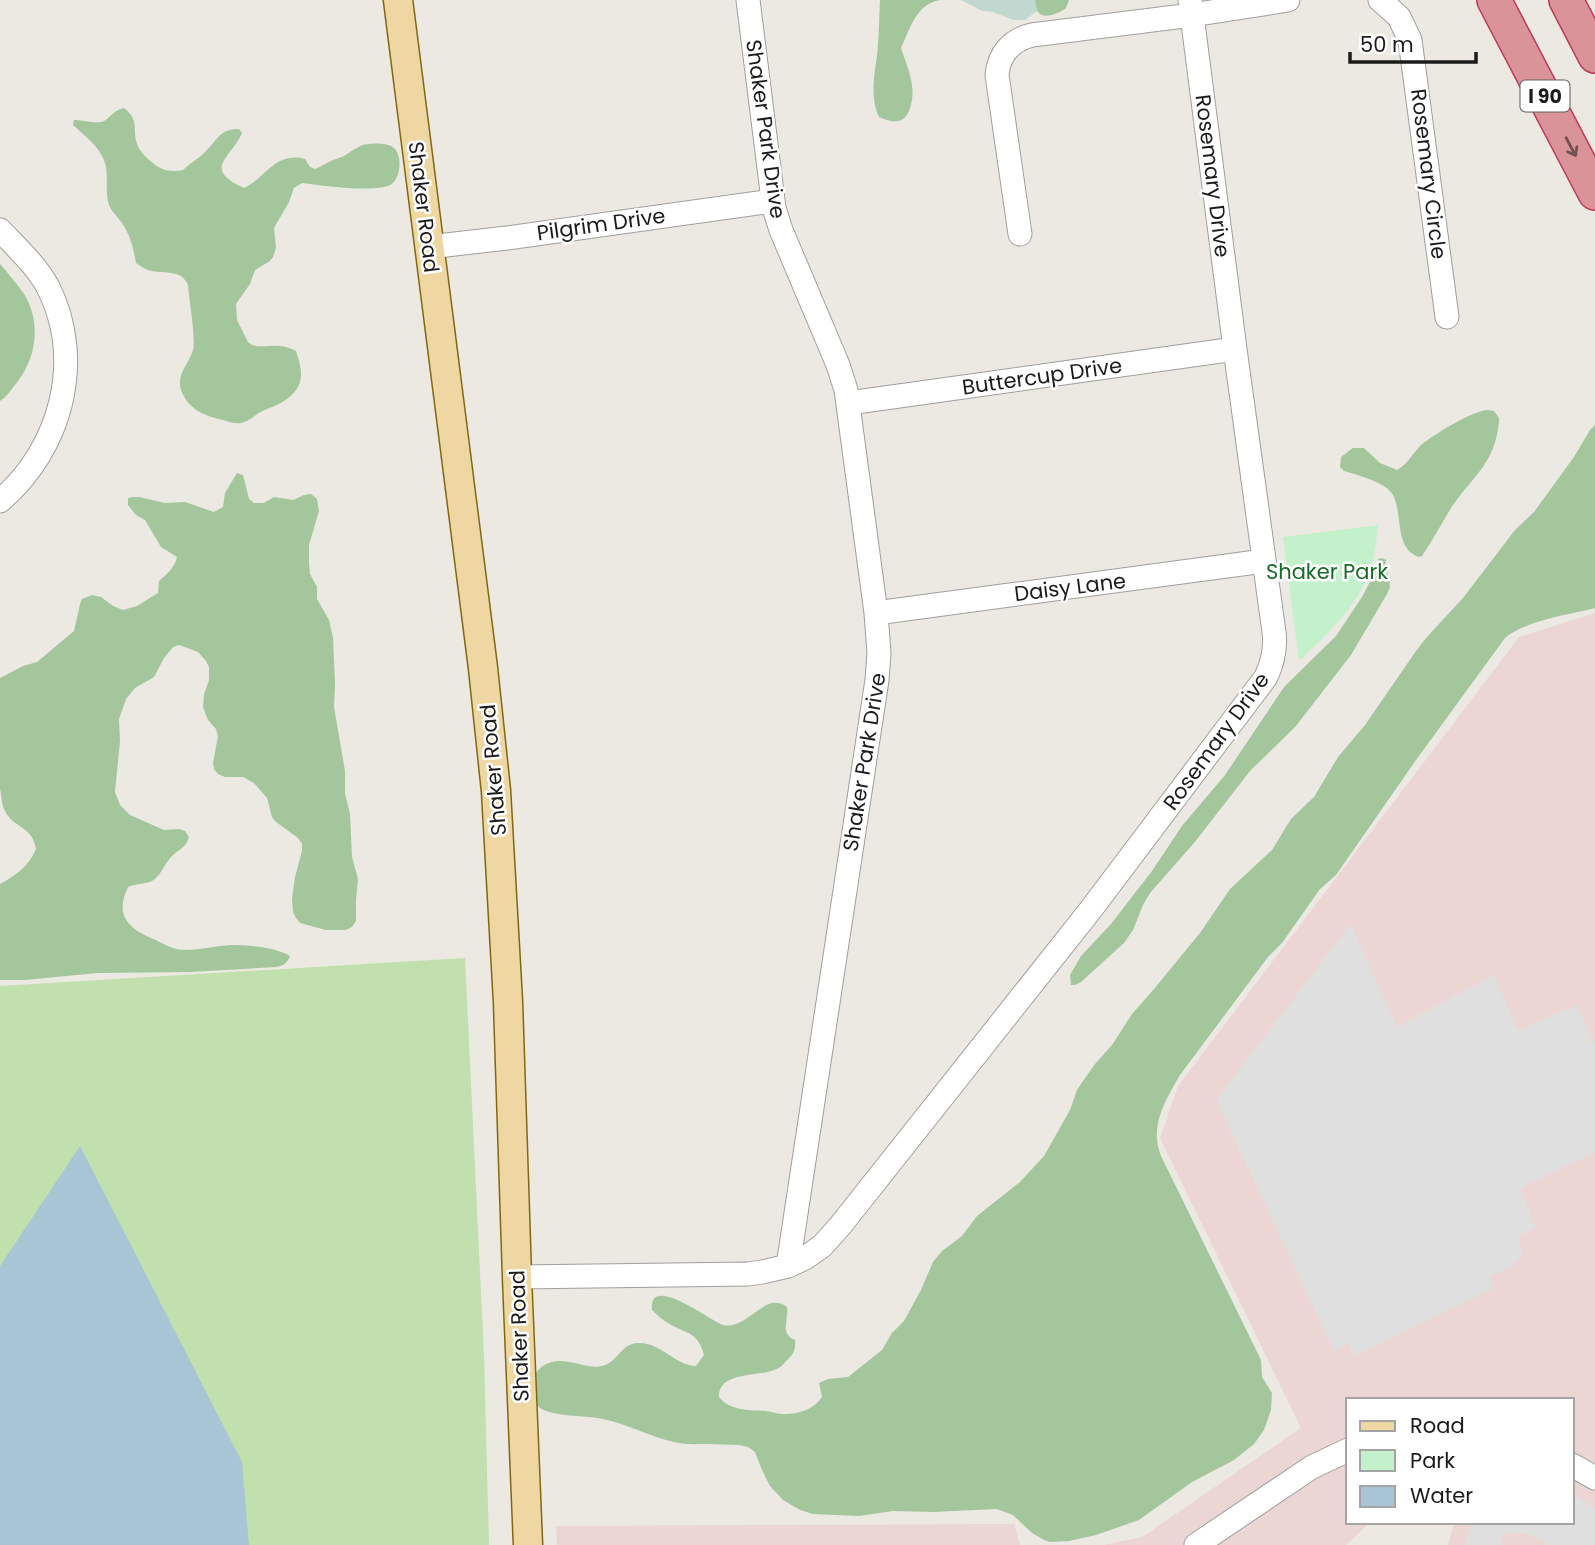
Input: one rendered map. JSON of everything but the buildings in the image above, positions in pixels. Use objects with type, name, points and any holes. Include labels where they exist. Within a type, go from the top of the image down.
[{"type":"highway","name":"I 90","points":[[1494,0],[1595,193]]},
{"type":"highway","points":[[1566,0],[1595,56]]},
{"type":"main road","name":"Shaker Road","points":[[398,0],[495,780],[508,1002],[528,1545]]},
{"type":"street","name":"Shaker Park Drive","points":[[748,0],[772,201],[779,225],[838,365],[849,403],[879,640],[878,671],[788,1266]]},
{"type":"street","points":[[1020,234],[997,81],[998,65],[1005,51],[1017,40],[1191,7],[1288,0]]},
{"type":"street","name":"Rosemary Circle","points":[[1380,0],[1399,17],[1410,40],[1447,317]]},
{"type":"street","name":"Rosemary Drive","points":[[788,1266],[815,1252],[829,1240],[1092,908],[1266,677],[1273,658],[1275,638],[1191,7]]},
{"type":"street","name":"Pilgrim Drive","points":[[429,247],[772,201]]},
{"type":"street","points":[[0,230],[27,257],[53,298],[63,336],[65,370],[61,404],[51,435],[25,477],[0,500]]},
{"type":"street","name":"Buttercup Drive","points":[[849,403],[1235,349]]},
{"type":"street","name":"Daisy Lane","points":[[876,613],[1264,561]]},
{"type":"street","points":[[517,1277],[748,1274],[788,1266]]},
{"type":"street","points":[[1196,1545],[1312,1467],[1346,1451]]},
{"type":"street","points":[[1574,1466],[1595,1478]]},
{"type":"shaded area","points":[[961,0],[1035,0],[1037,11],[1025,20],[1013,20],[993,12],[982,11]]},
{"type":"shaded area","points":[[1595,613],[1595,1545],[1448,1545],[1453,1524],[1574,1524],[1574,1398],[1346,1398],[1346,1524],[1368,1524],[1346,1545],[1103,1545],[1142,1537],[1301,1428],[1160,1138],[1178,1086],[1519,637]]},
{"type":"shaded area","points":[[1351,924],[1397,1027],[1494,975],[1518,1031],[1577,1005],[1595,1045],[1595,1152],[1520,1188],[1536,1228],[1518,1236],[1523,1254],[1514,1266],[1490,1276],[1494,1288],[1355,1356],[1348,1343],[1334,1351],[1216,1100]]},
{"type":"shaded area","points":[[1574,1493],[1595,1508],[1595,1545],[1548,1545],[1528,1534],[1502,1533],[1501,1545],[1465,1545],[1471,1524],[1574,1524]]},
{"type":"shaded area","points":[[1014,1524],[1020,1545],[557,1545],[556,1526]]},
{"type":"green space","points":[[880,0],[940,0],[932,2],[919,12],[901,48],[913,93],[908,114],[898,121],[879,117],[874,102]]},
{"type":"green space","points":[[1035,0],[1069,0],[1066,8],[1048,16],[1037,11]]},
{"type":"green space","points":[[124,108],[134,121],[140,150],[155,165],[172,171],[183,170],[228,130],[239,129],[242,133],[223,162],[222,169],[224,175],[244,188],[286,159],[305,159],[310,167],[315,169],[356,148],[375,144],[391,146],[399,157],[396,180],[388,186],[358,188],[302,183],[294,188],[274,228],[276,248],[273,257],[255,270],[250,284],[236,304],[237,320],[248,342],[258,346],[284,346],[296,351],[301,378],[295,392],[287,399],[247,421],[233,423],[209,416],[192,407],[184,397],[180,379],[194,344],[188,285],[177,274],[150,271],[136,263],[128,233],[109,205],[104,160],[93,143],[73,125],[74,120],[104,121]]},
{"type":"green space","points":[[0,264],[24,294],[35,327],[29,361],[18,381],[0,401]]},
{"type":"green space","points":[[1487,410],[1494,411],[1499,418],[1497,435],[1488,458],[1419,557],[1411,553],[1402,539],[1393,495],[1384,486],[1344,471],[1340,467],[1341,457],[1353,448],[1364,448],[1380,463],[1397,470],[1421,445],[1435,435],[1462,419]]},
{"type":"green space","points":[[1595,425],[1595,608],[1536,622],[1505,638],[1336,875],[1320,889],[1282,943],[1268,957],[1180,1075],[1160,1114],[1157,1134],[1161,1156],[1261,1360],[1262,1377],[1272,1393],[1271,1410],[1264,1430],[1254,1444],[1234,1460],[1192,1482],[1139,1520],[1096,1535],[1050,1542],[1032,1533],[1013,1515],[997,1509],[893,1511],[859,1516],[813,1514],[783,1500],[770,1486],[755,1452],[748,1447],[678,1443],[612,1421],[553,1413],[538,1406],[533,1393],[535,1376],[543,1366],[556,1361],[602,1366],[632,1344],[645,1343],[681,1362],[696,1366],[704,1355],[699,1342],[652,1310],[653,1300],[660,1296],[682,1302],[723,1325],[740,1322],[771,1303],[787,1307],[786,1330],[795,1340],[795,1349],[791,1356],[776,1369],[731,1379],[720,1389],[719,1397],[723,1402],[740,1409],[782,1414],[804,1411],[822,1397],[819,1383],[848,1377],[882,1350],[892,1333],[904,1321],[933,1262],[942,1251],[962,1236],[977,1216],[1020,1182],[1044,1156],[1070,1110],[1077,1090],[1132,1014],[1200,933],[1230,889],[1272,850],[1291,819],[1314,797],[1338,757],[1365,725],[1416,651],[1463,598],[1515,530],[1534,512]]},
{"type":"green space","points":[[237,473],[243,475],[249,499],[254,503],[264,503],[274,497],[293,500],[311,494],[317,499],[319,511],[309,545],[310,574],[317,587],[317,599],[329,620],[333,638],[334,707],[345,771],[352,857],[358,879],[356,921],[346,930],[326,930],[300,923],[296,918],[292,899],[302,844],[272,817],[267,798],[254,783],[243,777],[225,777],[214,769],[218,736],[203,707],[209,667],[198,652],[179,645],[173,647],[164,658],[154,677],[135,688],[126,699],[119,719],[120,741],[115,792],[120,805],[130,815],[164,830],[185,831],[189,837],[155,879],[128,887],[124,897],[124,914],[138,932],[176,949],[253,946],[277,950],[290,956],[289,958],[283,965],[276,967],[191,972],[98,973],[0,980],[0,884],[21,870],[36,849],[31,835],[9,817],[2,803],[0,678],[37,662],[74,631],[82,599],[92,595],[101,597],[123,610],[137,606],[158,593],[159,581],[173,567],[177,557],[161,547],[145,520],[136,515],[128,505],[128,498],[139,497],[165,503],[185,502],[214,512],[223,507],[225,493]]},
{"type":"green space","name":"Shaker Park","points":[[1378,525],[1372,563],[1362,587],[1338,621],[1299,661],[1283,537]]},
{"type":"green space","points":[[1378,559],[1386,560],[1390,587],[1351,655],[1296,726],[1250,771],[1194,843],[1150,893],[1124,943],[1081,982],[1071,985],[1070,975],[1081,956],[1111,924],[1152,871],[1182,826],[1225,775],[1284,687],[1336,636],[1362,597]]},
{"type":"green space","points":[[465,958],[484,1356],[489,1545],[0,1545],[0,986]]},
{"type":"water","points":[[80,1146],[242,1462],[249,1545],[0,1545],[0,1266]]}]
